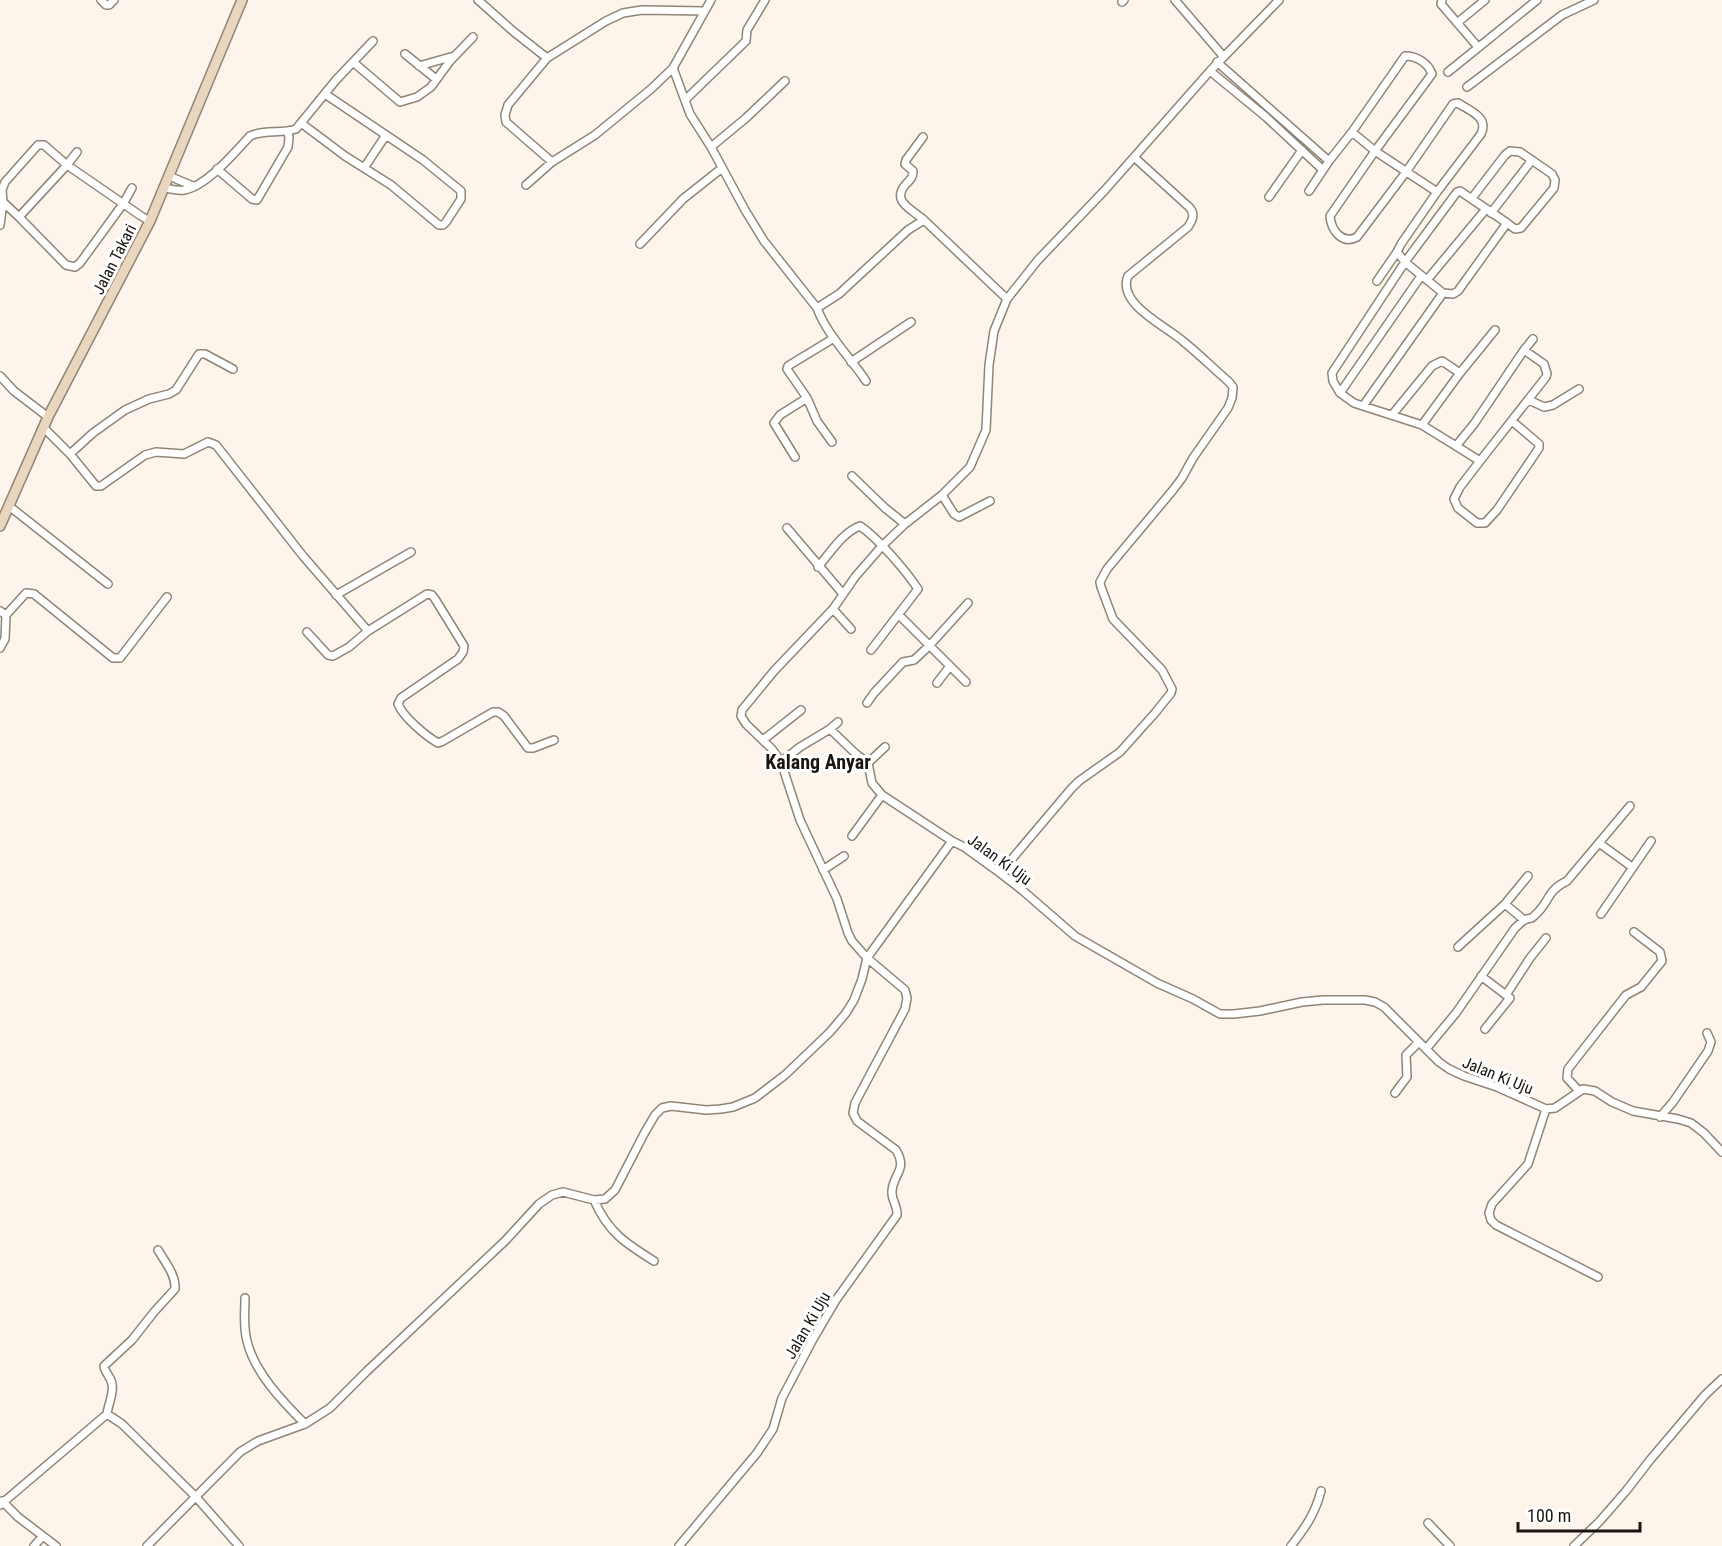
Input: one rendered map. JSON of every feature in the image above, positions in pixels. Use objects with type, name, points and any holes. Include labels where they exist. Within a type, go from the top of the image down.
[{"type":"street","points":[[101,0],[106,6],[114,0]]},
{"type":"street","name":"Jalan Takari","points":[[0,526],[48,417],[150,221],[242,0]]},
{"type":"street","points":[[478,0],[547,58]]},
{"type":"street","points":[[526,185],[552,162],[595,135],[673,68],[711,0]]},
{"type":"street","points":[[685,100],[746,41],[747,30],[765,0]]},
{"type":"street","points":[[1174,0],[1224,56]]},
{"type":"street","points":[[147,1546],[240,1452],[258,1441],[305,1424],[330,1408],[497,1249],[539,1204],[552,1195],[563,1192],[594,1200],[605,1199],[615,1190],[645,1132],[662,1108],[671,1106],[706,1110],[733,1107],[755,1098],[784,1075],[830,1032],[846,1013],[854,1000],[867,958],[848,933],[837,898],[800,820],[782,762],[746,724],[741,716],[742,710],[774,671],[833,609],[855,577],[882,546],[905,524],[942,495],[970,467],[986,430],[989,365],[999,316],[1007,298],[1038,260],[1134,157],[1217,62],[1278,0]]},
{"type":"street","points":[[1442,0],[1441,4],[1478,47]]},
{"type":"street","points":[[1457,23],[1485,0]]},
{"type":"street","points":[[1448,72],[1537,0]]},
{"type":"street","points":[[1467,87],[1562,15],[1594,0]]},
{"type":"street","points":[[552,162],[506,122],[505,115],[508,105],[547,58],[623,13],[642,10],[705,11]]},
{"type":"street","points":[[353,62],[400,102],[422,94],[430,87],[455,55],[473,38]]},
{"type":"street","points":[[165,188],[180,191],[193,186],[209,176],[250,136],[258,132],[288,132],[296,129],[373,41]]},
{"type":"street","points":[[405,54],[436,79]]},
{"type":"street","points":[[419,66],[455,55]]},
{"type":"street","points":[[1309,191],[1405,56],[1422,61],[1432,74],[1330,216],[1340,237],[1344,240],[1357,237],[1453,104],[1458,103],[1479,117],[1484,124],[1481,134],[1437,192],[1377,281]]},
{"type":"street","points":[[1217,62],[1329,161]]},
{"type":"street","points":[[673,68],[690,114],[764,241],[817,308],[834,338],[866,381]]},
{"type":"street","points":[[1210,71],[1266,117],[1323,170]]},
{"type":"street","points":[[711,147],[785,81]]},
{"type":"street","points":[[301,123],[345,156],[391,185],[440,225],[446,222],[461,199],[461,191],[423,160],[325,94]]},
{"type":"street","points":[[217,169],[252,199],[257,200],[288,147],[290,138],[288,132]]},
{"type":"street","points":[[1352,132],[1375,151],[1437,192]]},
{"type":"street","points":[[364,168],[386,135]]},
{"type":"street","points":[[923,137],[906,160],[905,164],[913,171],[913,176],[901,190],[899,195],[901,201],[1007,298]]},
{"type":"street","points":[[0,225],[2,189],[5,182],[38,145],[44,145],[67,165],[150,221]]},
{"type":"street","points":[[1269,197],[1302,150]]},
{"type":"street","points":[[1472,198],[1510,151],[1520,152],[1552,174],[1555,180],[1554,188],[1521,228],[1515,229],[1488,211],[1464,192],[1457,192],[1405,262],[1332,373],[1333,381],[1340,393],[1353,403],[1422,425],[1480,461]]},
{"type":"street","points":[[19,218],[77,152]]},
{"type":"street","points":[[1000,873],[1071,789],[1120,752],[1171,693],[1172,689],[1162,669],[1115,623],[1102,593],[1100,582],[1107,570],[1182,478],[1228,408],[1232,398],[1233,387],[1229,382],[1183,340],[1142,311],[1126,289],[1125,283],[1128,276],[1188,227],[1193,220],[1190,207],[1134,157]]},
{"type":"street","points":[[1340,393],[1424,278],[1488,211],[1532,160]]},
{"type":"street","points":[[640,244],[683,199],[722,168]]},
{"type":"street","points":[[169,176],[193,186]]},
{"type":"street","points":[[3,202],[66,265],[75,267],[123,204],[132,188]]},
{"type":"street","points":[[817,308],[839,294],[908,230],[924,220]]},
{"type":"street","points":[[1397,252],[1405,262],[1443,293],[1453,294],[1458,291],[1507,223]]},
{"type":"street","points":[[1362,406],[1443,293]]},
{"type":"street","points":[[851,362],[911,322]]},
{"type":"street","points":[[1422,425],[1495,330]]},
{"type":"street","points":[[832,442],[817,421],[807,398],[787,367],[834,338]]},
{"type":"street","points":[[1456,446],[1533,339]]},
{"type":"street","points":[[1512,421],[1539,444],[1539,448],[1497,510],[1485,523],[1478,524],[1458,508],[1454,499],[1460,487],[1547,374],[1544,364],[1524,350]]},
{"type":"street","points":[[70,454],[93,433],[125,410],[176,390],[199,354],[205,354],[233,369]]},
{"type":"street","points":[[1392,415],[1436,363],[1442,362],[1460,373]]},
{"type":"street","points":[[0,376],[14,391],[48,417]]},
{"type":"street","points":[[1529,400],[1544,407],[1553,405],[1579,389]]},
{"type":"street","points":[[795,457],[774,423],[780,415],[807,398]]},
{"type":"street","points":[[44,428],[70,454],[96,486],[101,486],[145,455],[183,454],[208,442],[216,445],[303,556],[368,631]]},
{"type":"street","points":[[852,476],[905,524]]},
{"type":"street","points":[[942,495],[959,518],[990,501]]},
{"type":"street","points":[[9,506],[108,584]]},
{"type":"street","points":[[818,567],[837,544],[860,526],[882,546],[918,589],[871,650]]},
{"type":"street","points":[[787,528],[843,594]]},
{"type":"street","points":[[336,595],[411,552]]},
{"type":"street","points":[[0,648],[5,639],[3,613],[26,593],[34,594],[113,658],[120,658],[167,597]]},
{"type":"street","points":[[307,632],[320,647],[333,656],[427,594],[432,595],[464,646],[463,652],[458,659],[401,698],[398,704],[401,711],[438,743],[493,712],[504,716],[528,748],[554,740]]},
{"type":"street","points":[[867,703],[903,662],[914,660],[968,603]]},
{"type":"street","points":[[833,609],[851,629]]},
{"type":"street","points":[[899,615],[966,682]]},
{"type":"street","points":[[937,683],[950,666]]},
{"type":"street","points":[[763,740],[801,710]]},
{"type":"street","points":[[782,762],[838,722]]},
{"type":"street","points":[[830,729],[868,763],[872,783],[882,795],[952,841]]},
{"type":"street","points":[[868,763],[885,747]]},
{"type":"street","points":[[852,836],[882,795]]},
{"type":"street","points":[[1426,1049],[1455,1013],[1515,928],[1524,920],[1531,919],[1535,915],[1549,895],[1558,885],[1567,881],[1630,806]]},
{"type":"street","name":"Jalan Ki Uju","points":[[680,1546],[757,1453],[773,1429],[782,1398],[812,1341],[836,1300],[897,1215],[892,1191],[901,1168],[899,1156],[896,1150],[857,1121],[853,1113],[855,1103],[905,1009],[907,998],[905,990],[867,958],[952,841],[1000,873],[1075,936],[1157,983],[1220,1014],[1260,1011],[1312,1000],[1375,1002],[1384,1007],[1449,1070],[1497,1087],[1546,1109],[1555,1108],[1579,1091]]},
{"type":"street","points":[[1600,914],[1651,841]]},
{"type":"street","points":[[1599,843],[1632,867]]},
{"type":"street","points":[[823,870],[844,856]]},
{"type":"street","points":[[1458,947],[1505,904],[1528,876]]},
{"type":"street","points":[[1505,904],[1524,920]]},
{"type":"street","points":[[1634,932],[1660,952],[1662,961],[1641,987],[1626,995],[1569,1069],[1567,1078],[1579,1091],[1587,1089],[1595,1091],[1621,1107],[1691,1123],[1722,1152]]},
{"type":"street","points":[[1506,995],[1546,938]]},
{"type":"street","points":[[1482,976],[1510,998],[1485,1029]]},
{"type":"street","points":[[1660,1117],[1708,1051],[1712,1042],[1707,1033]]},
{"type":"street","points":[[1395,1093],[1407,1077],[1406,1055],[1419,1042]]},
{"type":"street","points":[[1546,1109],[1528,1164],[1492,1204],[1489,1213],[1491,1220],[1496,1225],[1598,1277]]},
{"type":"street","points":[[594,1200],[609,1227],[623,1242],[654,1261]]},
{"type":"street","points":[[56,1546],[1,1502],[107,1414],[112,1387],[111,1380],[104,1370],[105,1363],[132,1340],[175,1289],[171,1271],[158,1250]]},
{"type":"street","points":[[245,1299],[245,1331],[251,1353],[270,1386],[305,1424]]},
{"type":"street","points":[[1574,1546],[1599,1522],[1705,1395],[1722,1379]]},
{"type":"street","points":[[107,1414],[122,1424],[196,1497],[239,1546]]},
{"type":"street","points":[[1291,1546],[1312,1517],[1321,1491]]},
{"type":"street","points":[[1428,1523],[1450,1546]]},
{"type":"street","points":[[34,1546],[42,1537]]},
{"type":"district","name":"Kalang Anyar","points":[[818,762]]}]
